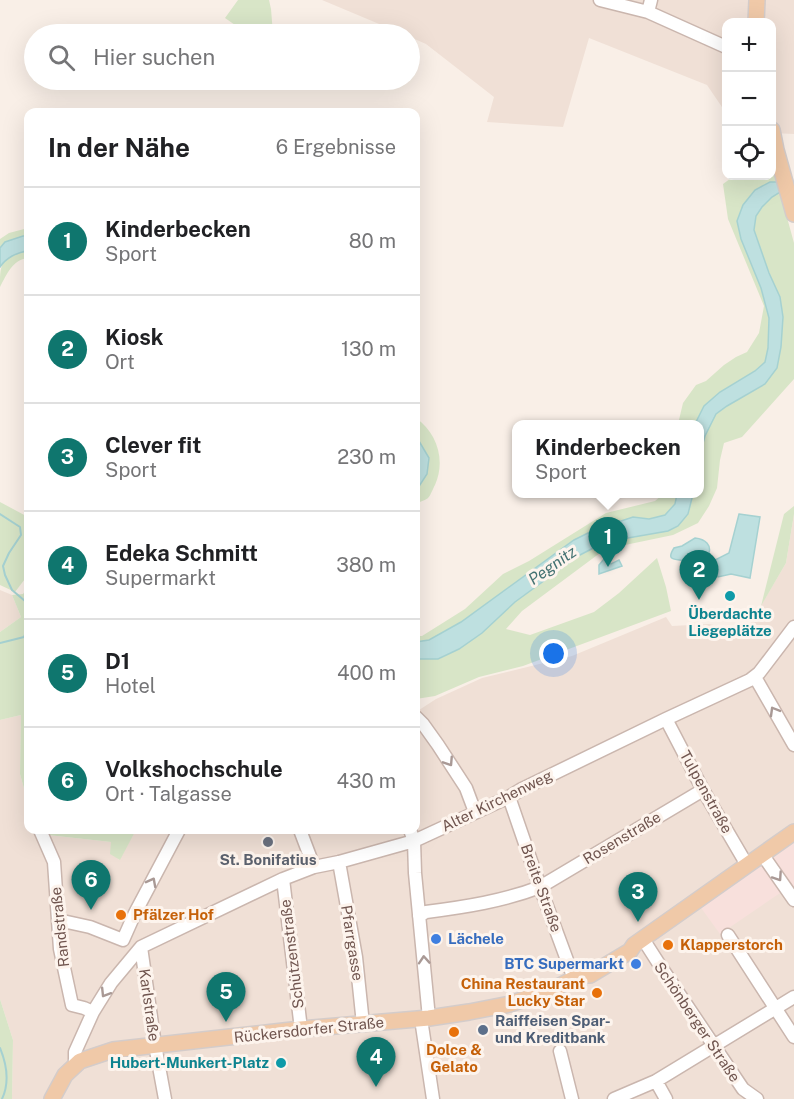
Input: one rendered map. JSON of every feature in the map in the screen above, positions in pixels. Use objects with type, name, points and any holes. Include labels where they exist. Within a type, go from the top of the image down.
[{"type":"main road","points":[[756,18],[757,0]]},
{"type":"main road","points":[[776,150],[794,214]]},
{"type":"main road","name":"Rückersdorfer Straße","points":[[75,1065],[90,1057],[113,1050],[301,1029],[425,1019],[510,1004],[578,977],[590,975],[630,951],[638,942],[794,832]]},
{"type":"main road","points":[[52,1099],[65,1075],[75,1065]]},
{"type":"street","points":[[600,0],[650,6],[722,45]]},
{"type":"street","name":"Alter Kirchenweg","points":[[420,832],[509,797],[754,677],[794,627]]},
{"type":"street","points":[[754,677],[794,745]]},
{"type":"street","name":"Tulpenstraße","points":[[666,719],[747,865]]},
{"type":"street","points":[[420,721],[466,788],[475,812]]},
{"type":"street","name":"Rosenstraße","points":[[419,916],[426,912],[499,900],[540,887],[704,790]]},
{"type":"street","name":"Breite Straße","points":[[509,797],[540,887],[578,977]]},
{"type":"street","name":"Randstraße","points":[[42,834],[54,862],[60,949],[72,1005],[93,1012]]},
{"type":"street","points":[[58,920],[90,927],[123,940],[177,834]]},
{"type":"street","points":[[302,834],[314,867]]},
{"type":"street","points":[[412,835],[433,1099]]},
{"type":"street","name":"Alter Kirchenweg","points":[[141,947],[283,879],[314,867],[339,862],[412,835]]},
{"type":"street","points":[[762,854],[794,900]]},
{"type":"street","name":"Pfarrgasse","points":[[339,862],[356,957],[363,1024]]},
{"type":"street","name":"Schützenstraße","points":[[283,879],[301,1029]]},
{"type":"street","points":[[75,1065],[75,1052],[93,1012],[111,983],[141,947],[126,934]]},
{"type":"street","points":[[728,935],[794,1037]]},
{"type":"street","name":"Schönberger Straße","points":[[638,942],[658,964],[743,1089],[757,1099]]},
{"type":"street","name":"Karlstraße","points":[[141,947],[165,1099]]},
{"type":"street","points":[[614,1099],[656,1081],[794,997]]},
{"type":"street","points":[[560,1051],[572,1099]]},
{"type":"street","points":[[656,1081],[666,1099]]},
{"type":"shaded area","points":[[322,0],[794,0],[794,134],[776,133],[776,18],[722,18],[722,107],[707,85],[589,38],[563,127],[487,122],[494,97],[420,41],[420,24],[379,24]]},
{"type":"shaded area","points":[[794,514],[794,1099],[12,1099],[13,1040],[0,999],[0,720],[21,715],[20,774],[24,788],[24,834],[48,834],[111,842],[119,860],[134,834],[420,834],[420,709],[436,699],[482,678],[572,656],[666,617],[672,626],[709,624],[738,630],[749,626],[786,563]]},
{"type":"shaded area","points":[[0,590],[12,595],[21,617],[0,632]]},
{"type":"shaded area","points":[[794,843],[794,888],[773,858]]},
{"type":"shaded area","points":[[762,860],[783,891],[720,934],[699,905]]},
{"type":"green space","points":[[238,0],[269,0],[272,24],[234,24],[225,18]]},
{"type":"green space","points":[[776,178],[777,182],[770,182],[741,239],[761,288],[769,318],[768,348],[765,362],[755,371],[720,392],[704,406],[697,420],[679,420],[683,403],[696,385],[706,381],[724,365],[747,352],[759,333],[764,306],[728,219],[723,184],[728,180]]},
{"type":"green space","points":[[780,192],[794,243],[794,379],[742,437],[724,443],[717,488],[698,523],[673,535],[600,553],[522,611],[506,629],[530,635],[594,612],[619,593],[657,558],[671,611],[523,666],[479,677],[435,696],[420,698],[420,659],[438,659],[459,649],[482,633],[515,602],[578,556],[605,542],[630,537],[688,515],[692,498],[704,498],[705,436],[716,414],[765,384],[783,317],[780,297],[754,230],[756,216],[772,197]]},
{"type":"green space","points":[[24,229],[24,236],[0,248],[0,239],[9,233]]},
{"type":"green space","points":[[24,250],[24,259],[14,265],[0,287],[2,267],[11,257]]},
{"type":"green space","points":[[420,421],[434,439],[440,466],[430,495],[420,502],[420,481],[429,459],[420,443]]},
{"type":"green space","points":[[658,498],[676,498],[675,504],[665,515],[649,519],[633,517],[594,530],[574,540],[461,622],[429,640],[420,641],[420,636],[465,609],[503,574],[529,561],[606,513],[655,501]]},
{"type":"green space","points":[[0,502],[24,515],[24,580],[15,592],[0,585]]},
{"type":"green space","points":[[794,506],[786,563],[761,606],[784,514]]},
{"type":"green space","points":[[23,594],[24,788],[20,774],[21,715],[0,720],[0,632],[21,617],[12,595]]},
{"type":"green space","points":[[134,834],[120,860],[110,854],[111,842],[48,835]]},
{"type":"green space","points":[[0,999],[13,1040],[12,1099],[0,1099]]},
{"type":"water","points":[[770,182],[794,182],[794,194],[780,192],[762,207],[756,216],[754,230],[780,297],[783,317],[777,368],[765,384],[716,414],[704,440],[704,420],[697,420],[704,406],[720,392],[755,371],[765,362],[768,348],[769,318],[761,288],[741,239],[737,221],[743,205],[755,190]]},
{"type":"water","points":[[24,236],[24,252],[12,256],[0,267],[0,248],[5,242]]},
{"type":"water","points":[[420,443],[429,458],[427,474],[420,485]]},
{"type":"water","name":"Pegnitz","points":[[676,498],[692,498],[688,514],[678,526],[668,531],[605,542],[578,556],[515,602],[482,633],[459,649],[438,659],[420,659],[420,641],[429,640],[461,622],[574,540],[594,530],[633,517],[649,519],[665,515],[675,504]]},
{"type":"water","points":[[739,514],[760,517],[750,578],[731,574],[718,577],[711,562],[729,553]]},
{"type":"water","points":[[695,538],[705,541],[709,546],[709,552],[693,577],[687,574],[687,564],[672,558],[671,553],[674,548]]},
{"type":"water","points":[[604,559],[611,564],[619,560],[622,566],[599,574],[599,565]]},
{"type":"waterway","points":[[0,514],[20,527],[21,535],[3,566],[12,590],[24,600]]},
{"type":"waterway","points":[[0,643],[24,637]]},
{"type":"waterway","points":[[0,1048],[7,1074],[2,1099]]},
{"type":"place","name":"Kinderbecken","points":[[608,567]]},
{"type":"place","name":"Überdachte Liegeplätze","points":[[730,596]]},
{"type":"place","name":"Kiosk","points":[[699,600]]},
{"type":"place","name":"St. Bonifatius","points":[[268,842]]},
{"type":"place","name":"Volkshochschule","points":[[91,910]]},
{"type":"place","name":"Pfälzer Hof","points":[[121,915]]},
{"type":"place","name":"Clever fit","points":[[638,922]]},
{"type":"place","name":"Lächele","points":[[436,939]]},
{"type":"place","name":"Klapperstorch","points":[[668,945]]},
{"type":"place","name":"BTC Supermarkt","points":[[636,964]]},
{"type":"place","name":"China Restaurant Lucky Star","points":[[597,993]]},
{"type":"place","name":"D1","points":[[226,1022]]},
{"type":"place","name":"Raiffeisen Spar- und Kreditbank","points":[[483,1030]]},
{"type":"place","name":"Dolce & Gelato","points":[[454,1032]]},
{"type":"place","name":"Hubert-Munkert-Platz","points":[[281,1063]]},
{"type":"place","name":"Edeka Schmitt","points":[[376,1087]]}]
